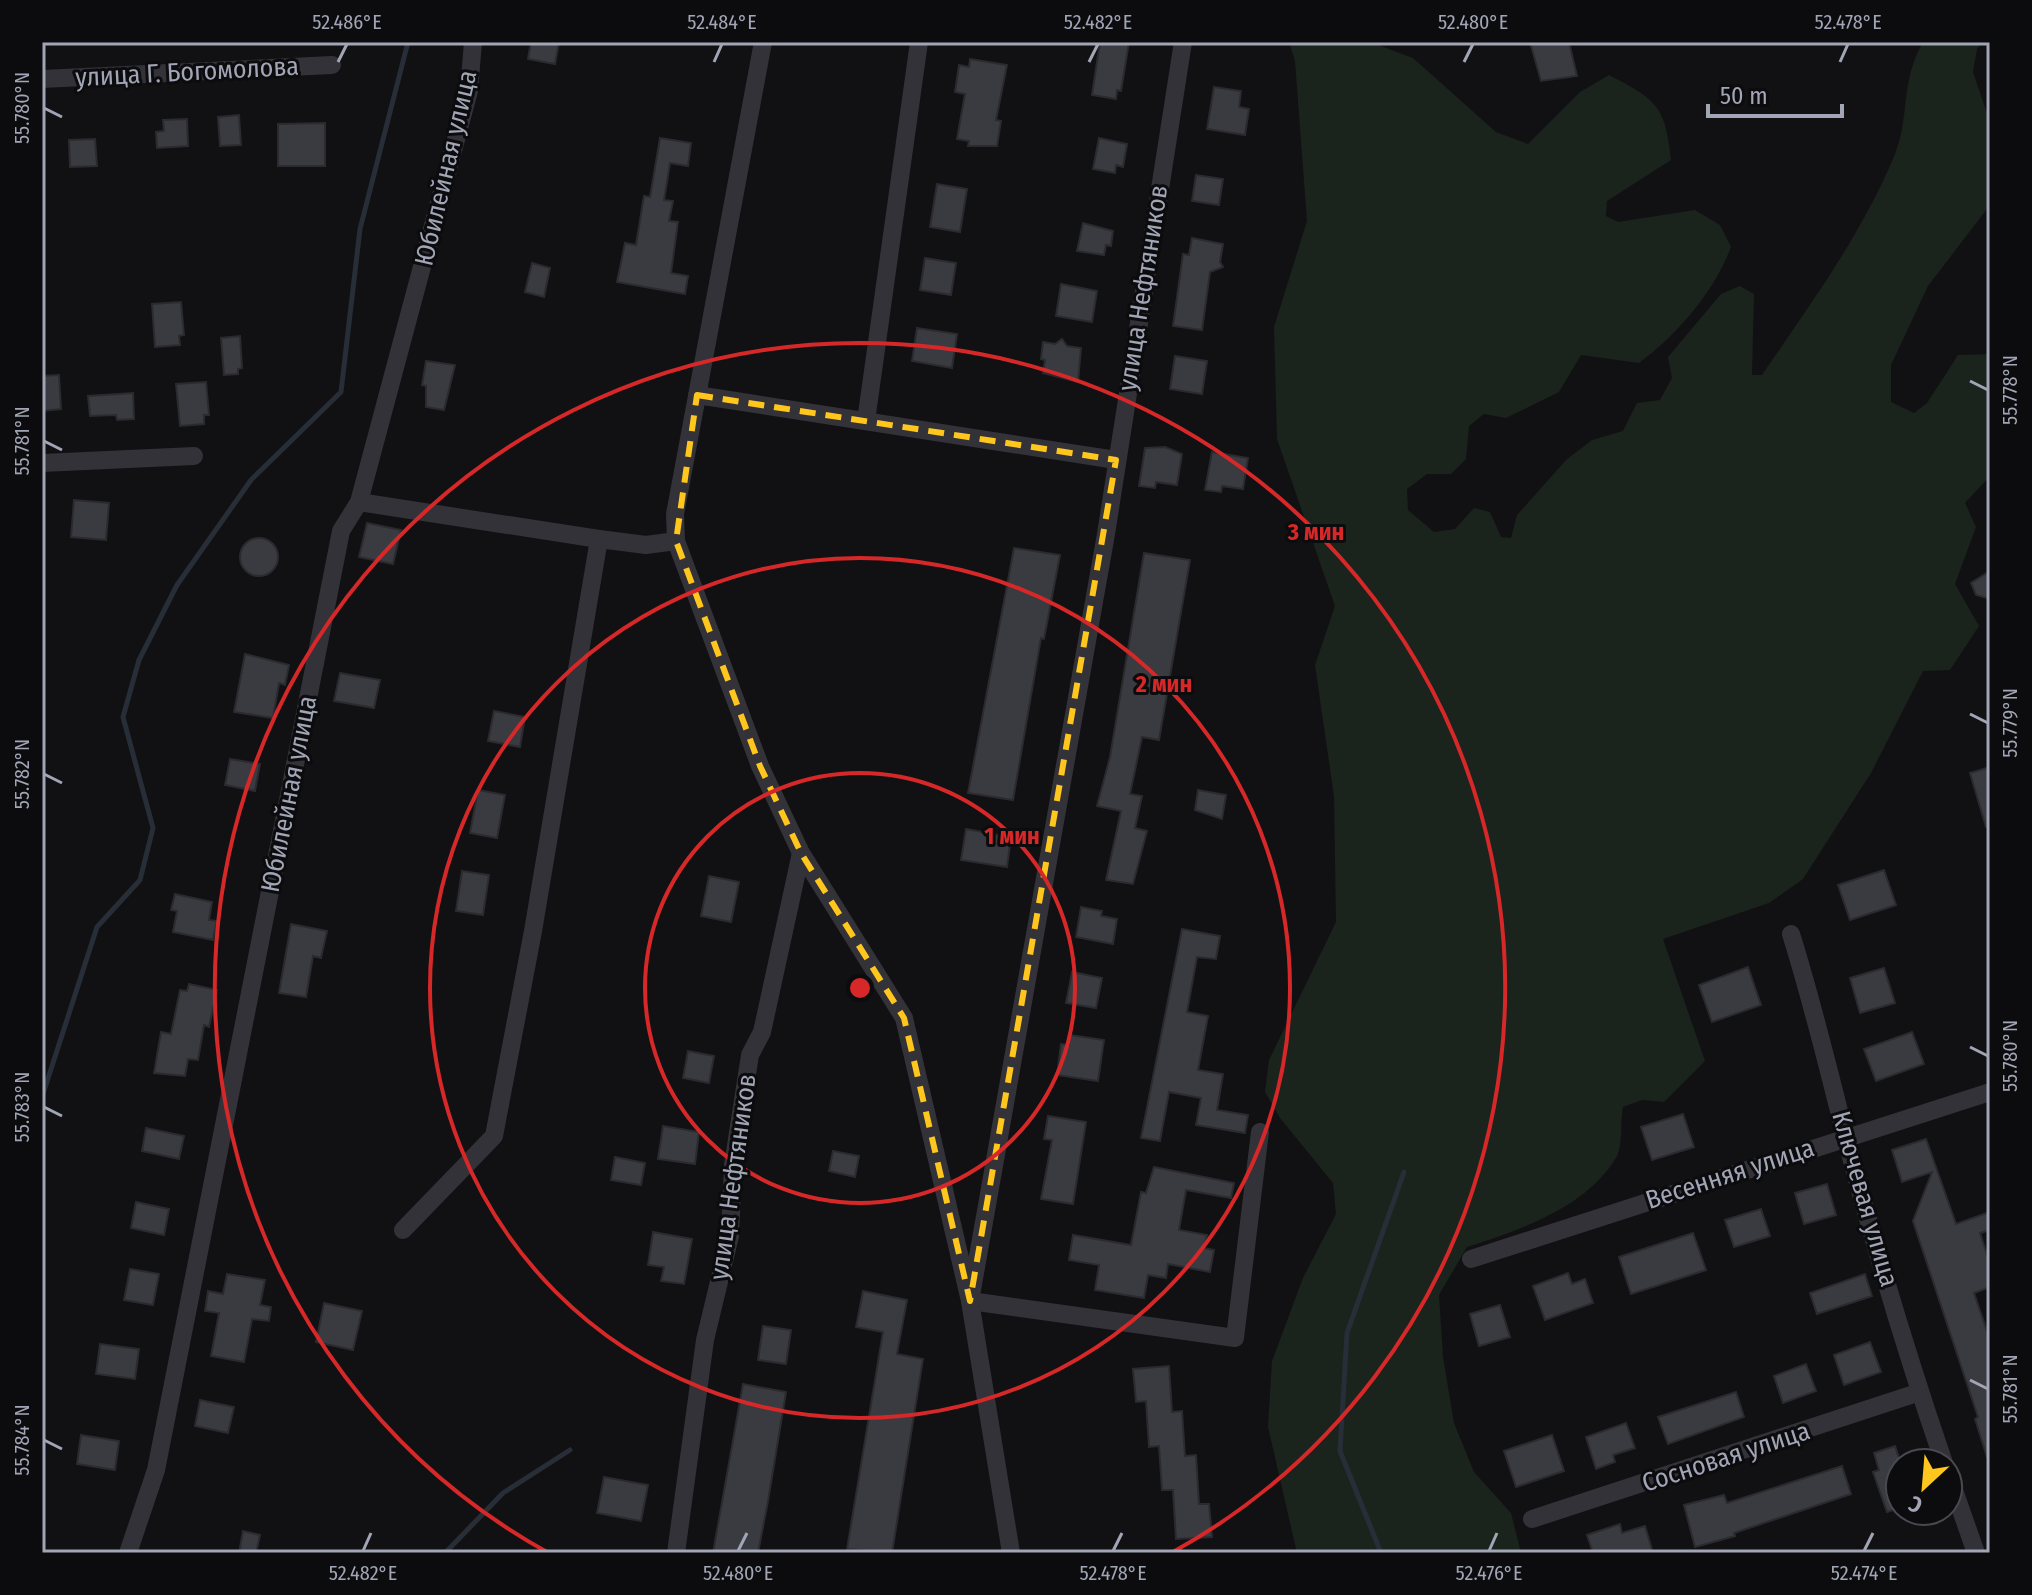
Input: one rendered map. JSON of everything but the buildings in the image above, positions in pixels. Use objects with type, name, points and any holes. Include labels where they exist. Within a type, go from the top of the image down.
[{"type":"street","name":"Юбилейная улица","points":[[128,1553],[156,1470],[341,531],[359,502],[469,91],[473,42]]},
{"type":"street","points":[[763,42],[675,514],[676,541],[760,766],[801,853],[904,1018],[970,1301],[1011,1553]]},
{"type":"street","points":[[866,421],[919,42]]},
{"type":"street","name":"улица Нефтяников","points":[[970,1301],[1106,534],[1183,42]]},
{"type":"street","name":"улица Г. Богомолова","points":[[42,79],[332,65]]},
{"type":"street","points":[[697,395],[1116,460]]},
{"type":"street","points":[[42,463],[194,456]]},
{"type":"street","points":[[359,502],[646,545],[676,541]]},
{"type":"street","points":[[403,1230],[494,1136],[533,931],[599,539]]},
{"type":"street","name":"улица Нефтяников","points":[[676,1553],[705,1340],[730,1236],[733,1165],[750,1055],[762,1032],[801,853]]},
{"type":"street","name":"Ключевая улица","points":[[1791,934],[1818,1019],[1846,1136],[1939,1447]]},
{"type":"street","name":"Весенняя улица","points":[[1471,1259],[1990,1092]]},
{"type":"street","points":[[970,1301],[1235,1338],[1260,1132]]},
{"type":"street","name":"Сосновая улица","points":[[1532,1519],[1920,1392]]},
{"type":"street","points":[[1964,1519],[1976,1553]]},
{"type":"highlighted area","points":[[697,395],[1116,460],[970,1301],[904,1018],[801,853],[760,766],[676,541]]},
{"type":"shaded area","points":[[1289,42],[1370,42],[1413,58],[1496,132],[1528,144],[1580,92],[1609,75],[1648,98],[1655,106],[1666,127],[1671,160],[1607,201],[1606,216],[1618,222],[1695,210],[1720,225],[1731,247],[1715,280],[1693,311],[1639,363],[1581,355],[1559,392],[1506,418],[1484,414],[1469,426],[1466,459],[1451,474],[1427,474],[1407,489],[1408,510],[1434,532],[1455,529],[1474,508],[1490,512],[1501,537],[1511,538],[1517,515],[1566,460],[1592,440],[1623,431],[1637,403],[1660,400],[1672,378],[1668,357],[1721,294],[1740,286],[1754,294],[1752,375],[1762,375],[1834,268],[1882,184],[1900,140],[1911,71],[1923,42],[1983,42],[1977,49],[1973,72],[1990,122],[1990,205],[1928,286],[1891,365],[1891,402],[1914,413],[1927,403],[1958,355],[1990,354],[1990,476],[1965,503],[1976,527],[1955,584],[1979,626],[1950,670],[1923,671],[1871,773],[1803,879],[1769,903],[1663,939],[1705,1061],[1664,1102],[1642,1100],[1623,1107],[1619,1151],[1604,1174],[1571,1203],[1551,1214],[1467,1247],[1439,1295],[1443,1357],[1454,1423],[1474,1472],[1511,1513],[1521,1553],[1297,1553],[1268,1427],[1272,1361],[1303,1278],[1336,1214],[1333,1183],[1280,1118],[1265,1092],[1269,1060],[1336,922],[1334,796],[1315,665],[1335,606],[1277,439],[1274,327],[1307,221],[1295,61]]},
{"type":"waterway","points":[[42,1097],[97,927],[140,880],[153,828],[123,717],[139,660],[177,585],[251,480],[341,392],[360,229],[408,42]]},
{"type":"waterway","points":[[1381,1553],[1340,1451],[1347,1333],[1404,1172]]},
{"type":"waterway","points":[[445,1553],[503,1493],[570,1450]]}]
